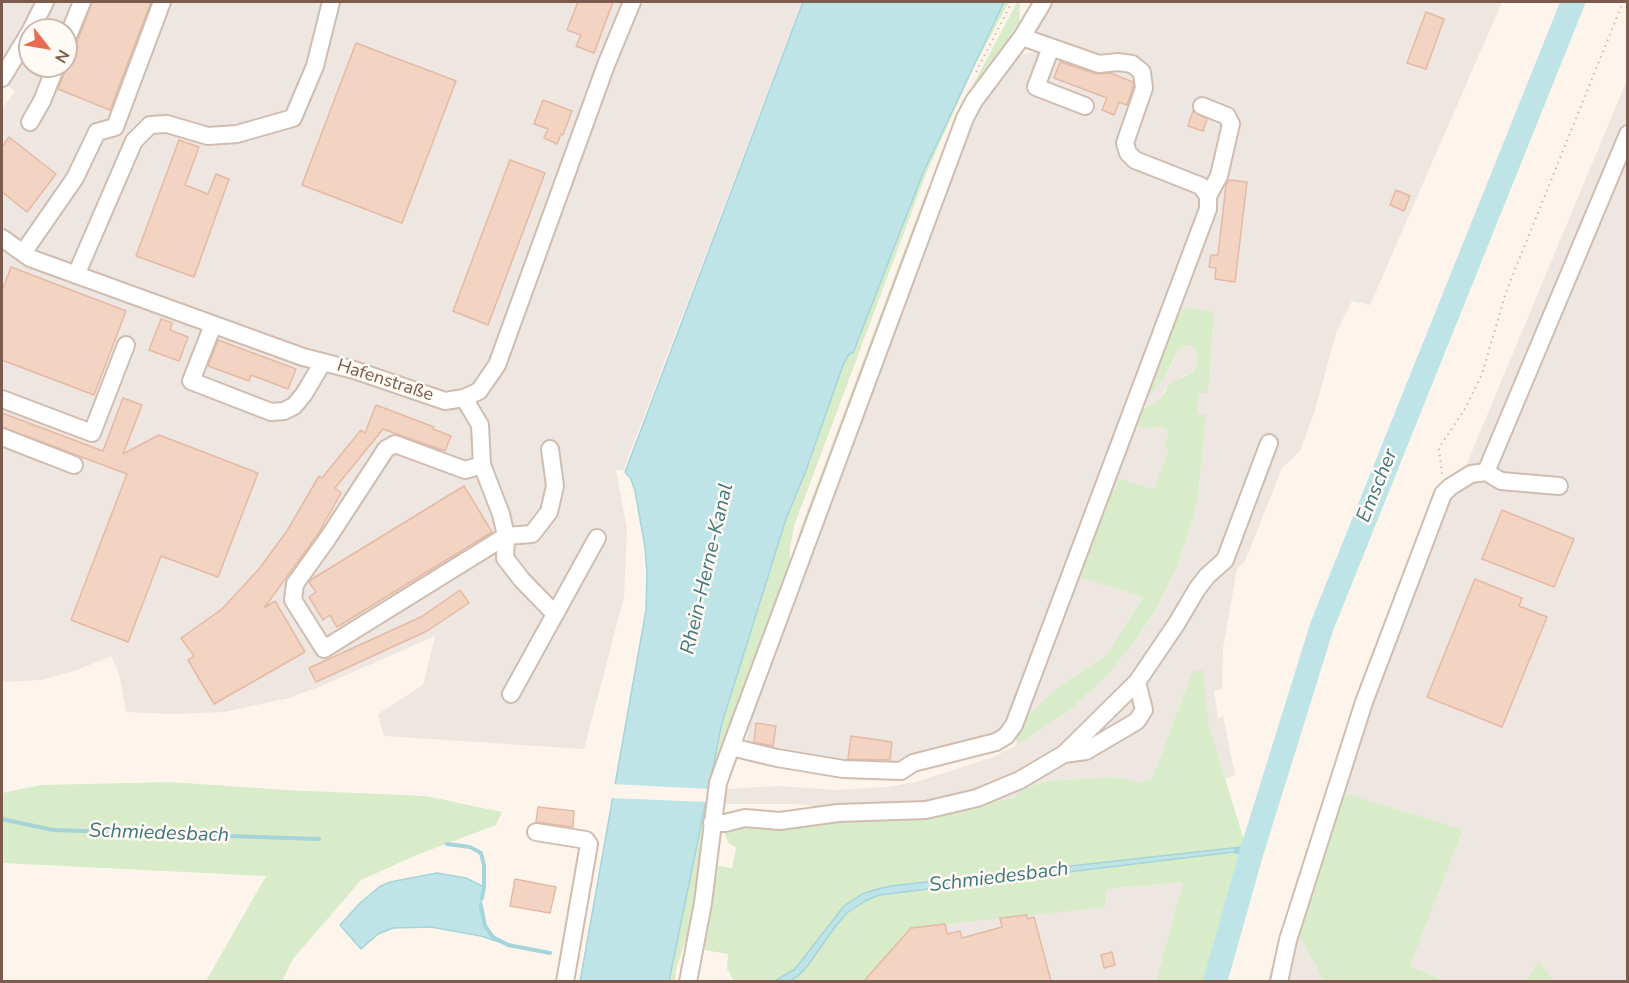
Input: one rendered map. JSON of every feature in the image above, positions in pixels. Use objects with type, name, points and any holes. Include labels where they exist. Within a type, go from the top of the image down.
[{"type":"street","points":[[37,18],[45,2]]},
{"type":"street","points":[[75,18],[82,2]]},
{"type":"street","points":[[23,253],[75,178],[97,132],[115,127],[162,2]]},
{"type":"street","points":[[76,275],[134,141],[150,125],[167,124],[208,136],[237,134],[293,118],[315,66],[331,2]]},
{"type":"street","points":[[555,614],[522,580],[505,558],[506,536],[501,514],[482,465],[480,425],[464,398],[479,391],[497,365],[606,65],[632,2]]},
{"type":"street","points":[[688,981],[703,903],[718,783],[731,747],[965,118],[974,101],[1022,37],[1043,2]]},
{"type":"street","points":[[731,747],[777,758],[843,769],[901,771],[913,764],[996,741],[1006,736],[1014,725],[1208,209],[1208,196],[1202,186],[1135,160],[1128,153],[1125,143],[1144,88],[1142,72],[1132,64],[1118,62],[1099,64],[1022,37]]},
{"type":"street","points":[[1051,48],[1036,87],[1085,106]]},
{"type":"street","points":[[4,70],[18,50]]},
{"type":"street","points":[[30,122],[51,78]]},
{"type":"street","points":[[1202,106],[1227,116],[1232,124],[1220,176],[1208,196]]},
{"type":"street","points":[[1486,472],[1628,134]]},
{"type":"street","name":"Hafenstraße","points":[[2,238],[30,258],[213,325],[445,401],[464,398]]},
{"type":"street","points":[[213,325],[191,381],[271,412],[284,411],[294,406],[304,394],[322,362]]},
{"type":"street","points":[[2,399],[92,433],[126,345]]},
{"type":"street","points":[[2,437],[74,465]]},
{"type":"street","points":[[712,823],[745,818],[780,821],[838,813],[926,810],[977,798],[1020,780],[1064,754],[1137,682],[1197,589],[1207,576],[1225,560],[1269,443]]},
{"type":"street","points":[[482,465],[465,470],[395,444],[386,449],[295,584],[293,600],[324,649],[506,536],[532,534],[549,512],[555,486],[550,449]]},
{"type":"street","points":[[1279,981],[1288,940],[1364,702],[1443,494],[1471,474],[1486,472],[1502,481],[1559,486]]},
{"type":"street","points":[[511,694],[597,538]]},
{"type":"street","points":[[1064,754],[1086,751],[1137,721],[1144,710],[1137,682]]},
{"type":"street","points":[[536,832],[586,840],[589,844],[565,981]]},
{"type":"path","points":[[1450,487],[1442,473],[1439,448],[1466,407],[1482,374],[1506,292],[1623,2]]},
{"type":"shaded area","points":[[2,2],[802,2],[623,471],[616,469],[627,529],[624,597],[584,749],[384,736],[378,714],[423,685],[435,636],[289,698],[224,712],[174,714],[126,712],[119,673],[111,656],[77,670],[41,680],[2,682],[2,109],[15,91],[2,81]]},
{"type":"shaded area","points":[[1048,2],[1502,2],[1370,305],[1352,301],[1336,333],[1315,410],[1300,451],[1282,468],[1245,561],[1237,569],[1223,648],[1222,689],[1214,691],[1218,719],[1223,716],[1235,775],[1223,779],[1209,727],[1202,670],[1182,700],[1152,779],[1138,782],[1107,777],[1046,781],[1023,789],[1013,798],[927,813],[775,816],[823,807],[793,804],[725,804],[725,789],[780,786],[835,790],[887,787],[916,782],[993,757],[1017,745],[1069,711],[1135,641],[1156,609],[1178,565],[1198,498],[1206,416],[1197,414],[1199,392],[1208,393],[1214,313],[1182,311],[1175,317],[1154,391],[1170,368],[1179,349],[1187,345],[1194,347],[1198,356],[1197,365],[1191,374],[1184,376],[1165,390],[1160,399],[1139,410],[1158,426],[1166,429],[1170,448],[1154,489],[1119,480],[1115,490],[1112,489],[1080,577],[1143,597],[1109,652],[1058,687],[1022,722],[914,769],[744,757],[748,731],[745,729],[977,104],[1020,55],[1033,52],[1039,37],[1035,29]]},
{"type":"shaded area","points":[[1627,80],[1627,981],[1554,981],[1539,961],[1526,982],[1445,981],[1410,966],[1463,830],[1297,931],[1324,981],[1267,982],[1286,919],[1437,491],[1458,485]]},
{"type":"shaded area","points":[[1183,882],[1156,981],[864,982],[911,928],[1106,906],[1105,896],[1108,889]]},
{"type":"green space","points":[[1004,2],[1009,2],[974,67],[926,174],[794,526],[790,549],[790,574],[743,701],[689,930],[676,970],[675,981],[669,982],[722,723],[786,519],[805,473],[843,365],[849,354],[853,353],[923,173]]},
{"type":"green space","points":[[1017,2],[1020,2],[1019,24],[990,71],[798,549],[800,530],[917,216],[966,98]]},
{"type":"green space","points":[[1186,307],[1214,313],[1208,393],[1199,393],[1197,414],[1206,415],[1198,498],[1178,565],[1156,609],[1135,641],[1106,676],[1069,711],[1017,745],[1015,733],[1021,722],[1058,687],[1109,652],[1143,597],[1079,577],[1111,489],[1115,490],[1119,479],[1154,489],[1169,449],[1164,446],[1168,436],[1166,429],[1158,426],[1139,427],[1136,422],[1139,411],[1160,399],[1172,382],[1191,374],[1197,365],[1198,356],[1194,347],[1187,345],[1179,349],[1164,378],[1154,391],[1150,394],[1146,393],[1175,317]]},
{"type":"green space","points":[[1203,670],[1209,727],[1244,840],[1242,847],[890,886],[874,890],[862,894],[844,906],[795,969],[775,981],[734,981],[727,969],[728,954],[704,950],[718,866],[732,868],[736,848],[728,842],[725,835],[726,830],[735,824],[928,813],[1013,798],[1023,789],[1046,781],[1107,777],[1138,782],[1152,779],[1193,671]]},
{"type":"green space","points":[[171,782],[426,796],[502,812],[496,825],[419,854],[361,880],[293,959],[282,981],[206,981],[266,876],[2,863],[2,793],[41,785]]},
{"type":"green space","points":[[1341,792],[1463,830],[1410,966],[1445,981],[1324,981],[1297,931]]},
{"type":"green space","points":[[1233,852],[1239,854],[1203,981],[1156,981],[1183,882],[1108,889],[1105,896],[1106,907],[911,928],[864,981],[790,982],[808,966],[847,913],[879,895]]},
{"type":"green space","points":[[1539,961],[1554,981],[1526,981]]},
{"type":"water","name":"Rhein-Herne-Kanal","points":[[803,2],[1004,2],[923,173],[853,353],[849,354],[843,365],[805,473],[786,519],[722,723],[669,981],[580,982],[646,610],[645,547],[635,491],[631,479],[625,472]]},
{"type":"water","points":[[1242,847],[1239,854],[1233,852],[879,895],[847,913],[798,976],[790,981],[775,981],[795,969],[844,906],[862,894],[874,890],[890,886]]},
{"type":"water","points":[[437,873],[466,878],[484,887],[480,909],[485,926],[493,937],[508,945],[481,936],[431,927],[393,928],[378,934],[361,949],[340,925],[379,887],[390,882]]},
{"type":"pier","points":[[611,784],[710,789],[708,802],[609,798]]},
{"type":"building","points":[[92,2],[151,2],[110,110],[58,89],[62,78],[78,78],[78,40]]},
{"type":"building","points":[[578,2],[613,2],[594,53],[576,46],[581,35],[567,30]]},
{"type":"building","points":[[1426,12],[1444,19],[1426,69],[1407,63]]},
{"type":"building","points":[[356,43],[456,81],[402,223],[302,185]]},
{"type":"building","points":[[1060,62],[1096,74],[1110,73],[1133,82],[1127,105],[1119,102],[1114,115],[1102,110],[1107,98],[1054,78]]},
{"type":"building","points":[[543,100],[572,111],[557,144],[544,138],[548,129],[534,124]]},
{"type":"building","points":[[1193,111],[1207,119],[1203,131],[1188,126]]},
{"type":"building","points":[[9,137],[56,174],[27,212],[2,192],[2,147]]},
{"type":"building","points":[[179,140],[199,147],[185,185],[208,194],[216,174],[229,179],[194,277],[136,256]]},
{"type":"building","points":[[510,160],[545,173],[488,325],[453,311]]},
{"type":"building","points":[[1229,180],[1247,182],[1235,282],[1215,279],[1216,268],[1209,267],[1211,255],[1218,255],[1226,185]]},
{"type":"building","points":[[1396,190],[1410,196],[1404,211],[1390,205]]},
{"type":"building","points":[[11,267],[126,311],[94,395],[2,360],[2,291]]},
{"type":"building","points":[[161,319],[172,323],[170,330],[188,337],[179,361],[149,350]]},
{"type":"building","points":[[218,340],[296,369],[288,389],[251,375],[249,381],[208,366]]},
{"type":"building","points":[[123,398],[142,405],[123,454],[159,435],[258,473],[218,577],[161,556],[128,642],[71,620],[127,474],[2,427],[2,413],[103,451]]},
{"type":"building","points":[[376,405],[434,427],[433,429],[451,436],[445,451],[383,429],[335,488],[341,493],[318,534],[264,608],[275,601],[305,652],[214,704],[188,660],[194,656],[181,638],[222,609],[259,569],[287,531],[319,476],[322,478],[361,430],[365,433]]},
{"type":"building","points":[[464,486],[492,532],[337,627],[330,615],[323,620],[309,597],[316,592],[309,582],[312,579]]},
{"type":"building","points":[[1502,510],[1574,539],[1554,587],[1482,559]]},
{"type":"building","points":[[1475,579],[1522,598],[1519,606],[1547,617],[1502,727],[1427,697]]},
{"type":"building","points":[[460,590],[469,603],[427,631],[316,682],[309,668],[421,617]]},
{"type":"building","points":[[756,723],[776,726],[773,746],[754,742]]},
{"type":"building","points":[[851,736],[892,742],[890,760],[848,759]]},
{"type":"building","points":[[538,807],[574,811],[573,827],[536,822]]},
{"type":"building","points":[[515,879],[556,887],[550,913],[510,906]]},
{"type":"building","points":[[1027,915],[1027,919],[1034,917],[1051,981],[864,981],[911,928],[945,924],[947,934],[960,931],[962,938],[1002,927],[1000,918]]},
{"type":"building","points":[[1112,952],[1115,965],[1104,968],[1101,955]]},
{"type":"waterway","name":"Emscher","points":[[1215,982],[1251,854],[1322,626],[1573,2]]},
{"type":"waterway","name":"Schmiedesbach","points":[[2,819],[53,830],[319,839]]},
{"type":"waterway","name":"Schmiedesbach","points":[[447,844],[470,847],[481,853],[484,865],[482,898]]},
{"type":"waterway","name":"Schmiedesbach","points":[[1236,850],[1251,854]]},
{"type":"waterway","name":"Schmiedesbach","points":[[481,905],[485,926],[493,937],[508,945],[550,953]]}]
